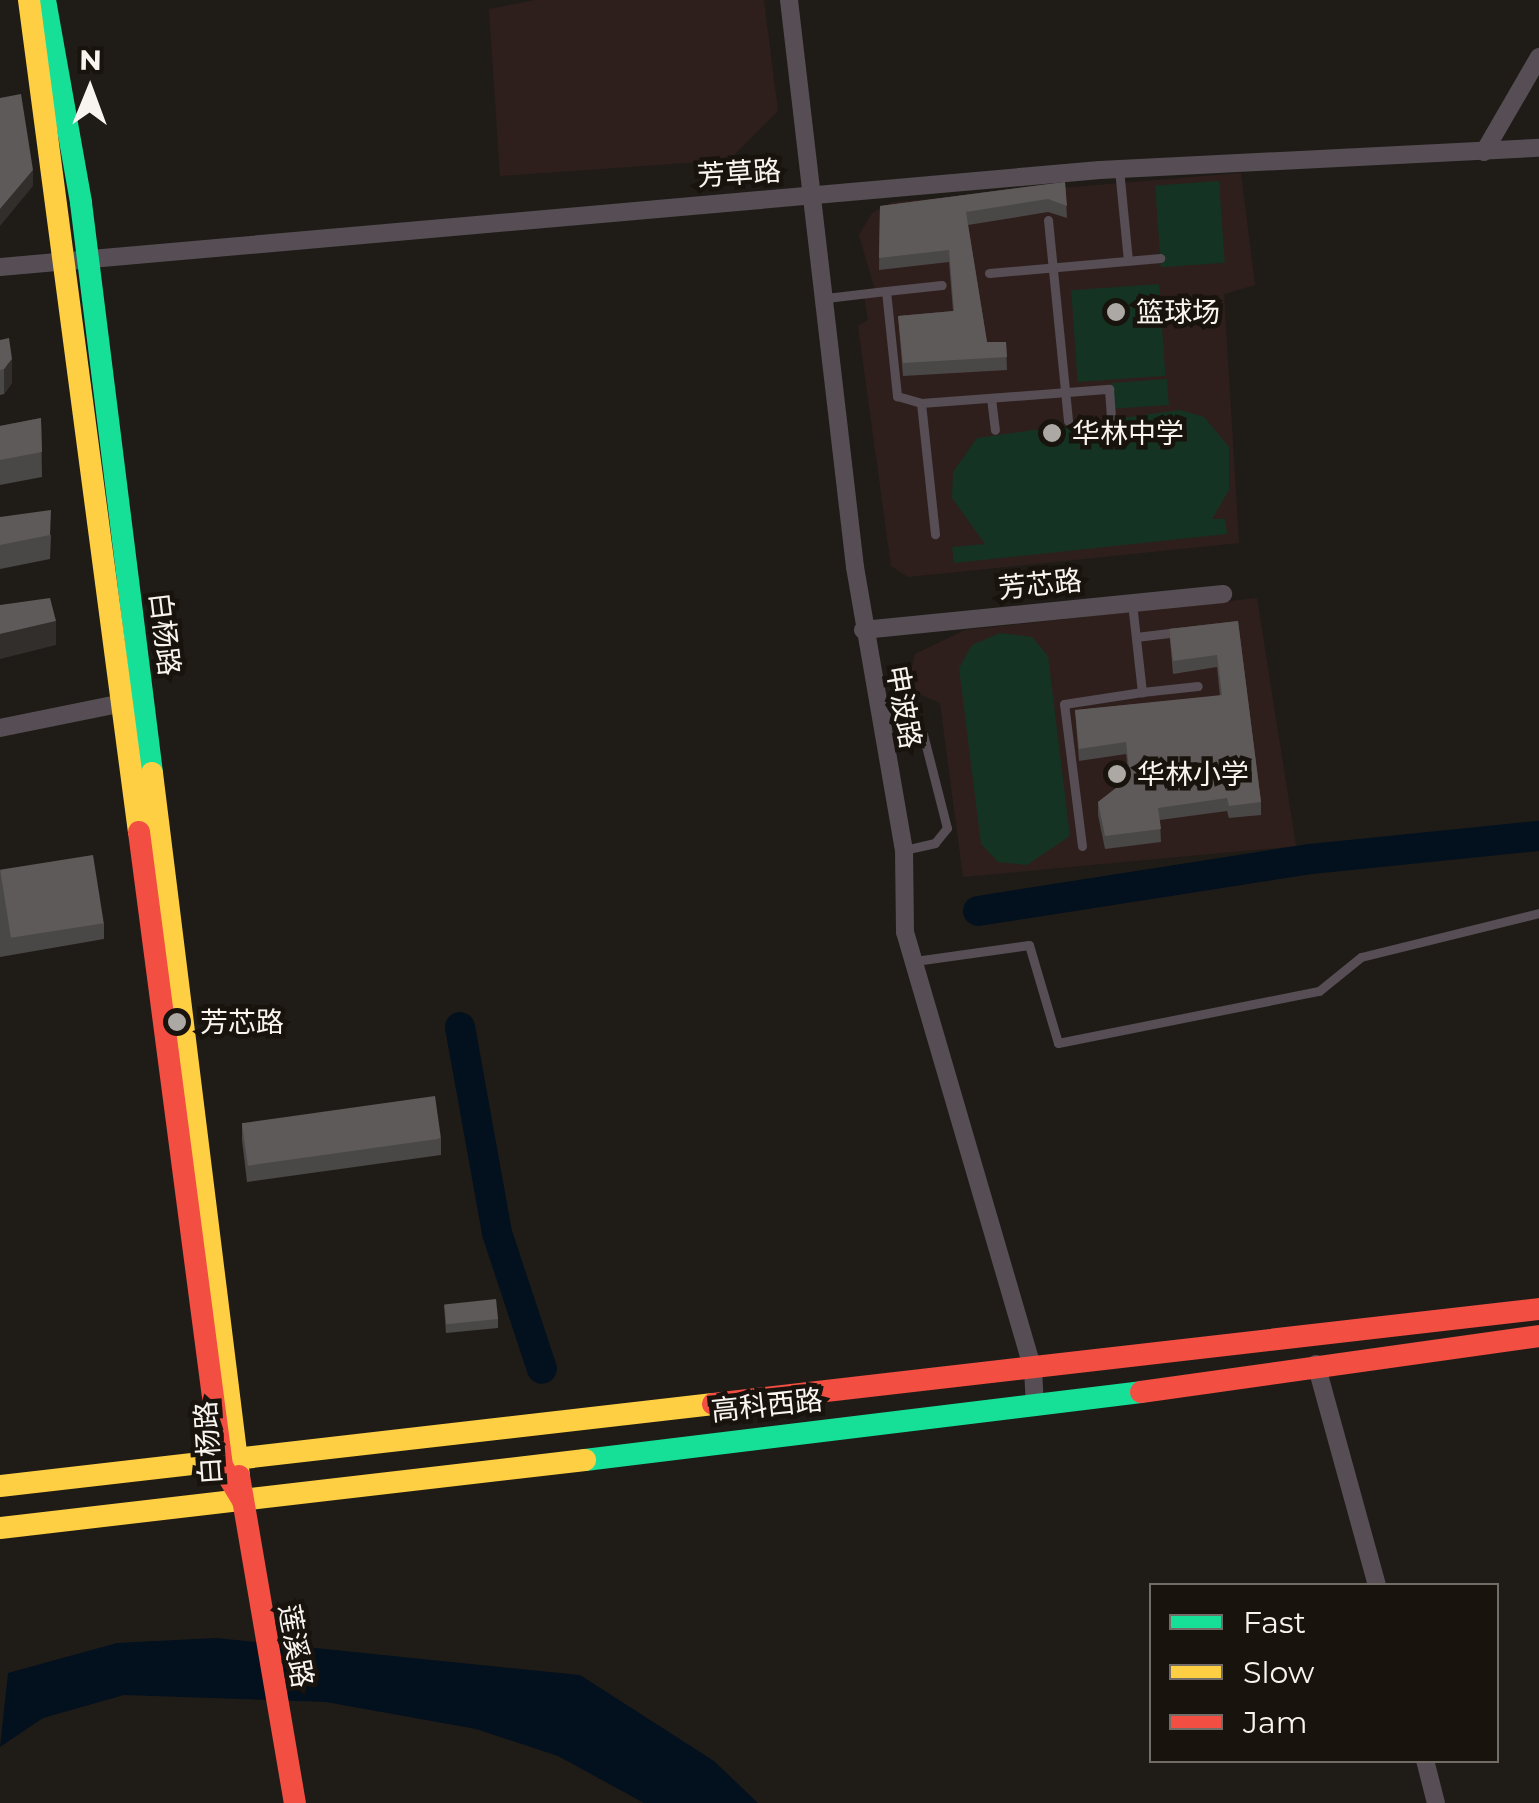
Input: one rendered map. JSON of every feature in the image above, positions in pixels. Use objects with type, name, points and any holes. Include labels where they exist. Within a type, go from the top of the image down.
[{"type":"main road","name":"白杨路","points":[[28,0],[77,255]]},
{"type":"main road","name":"白杨路","points":[[45,0],[233,1464],[242,1498]]},
{"type":"main road","name":"高科西路","points":[[0,1486],[233,1464],[1539,1309]]},
{"type":"main road","name":"高科西路","points":[[0,1528],[1035,1407],[1316,1364],[1539,1336]]},
{"type":"main road","name":"莲溪路","points":[[242,1498],[295,1803]]},
{"type":"street","name":"申波路","points":[[789,0],[816,195],[864,630],[904,850],[912,961],[1033,1370],[1035,1407]]},
{"type":"street","points":[[1484,152],[1539,57]]},
{"type":"street","name":"芳草路","points":[[0,267],[77,255],[1118,169],[1539,148]]},
{"type":"street","name":"芳芯路","points":[[864,630],[1223,594]]},
{"type":"street","points":[[0,728],[133,701]]},
{"type":"street","points":[[1316,1364],[1376,1583]]},
{"type":"street","points":[[1426,1763],[1436,1803]]},
{"type":"lane","points":[[1118,169],[1128,262]]},
{"type":"lane","points":[[1048,220],[1068,421]]},
{"type":"lane","points":[[989,273],[1160,258]]},
{"type":"lane","points":[[826,298],[942,285]]},
{"type":"lane","points":[[886,291],[897,396],[921,402],[1109,389],[1111,416]]},
{"type":"lane","points":[[991,398],[995,430]]},
{"type":"lane","points":[[921,402],[934,534]]},
{"type":"lane","points":[[1132,603],[1142,692]]},
{"type":"lane","points":[[1136,638],[1192,630]]},
{"type":"lane","points":[[1082,846],[1064,704],[1198,686]]},
{"type":"lane","points":[[876,712],[916,725],[932,752],[947,828],[936,844],[904,850]]},
{"type":"lane","points":[[912,961],[1029,945],[1058,1043],[1319,991],[1361,957],[1539,914]]},
{"type":"shaded area","points":[[535,0],[764,0],[778,111],[729,160],[500,176],[489,9]]},
{"type":"shaded area","name":"华林中学","points":[[1241,173],[1255,285],[1224,294],[1239,543],[908,577],[891,566],[858,326],[868,320],[864,294],[875,290],[859,235],[872,213],[893,202]]},
{"type":"shaded area","name":"华林小学","points":[[1257,598],[1296,846],[963,877],[940,703],[907,689],[915,654],[965,630]]},
{"type":"green space","points":[[1219,181],[1225,263],[1161,267],[1155,185]]},
{"type":"green space","name":"篮球场","points":[[1159,284],[1165,376],[1078,382],[1071,290]]},
{"type":"green space","points":[[1167,379],[1169,405],[1113,409],[1111,383]]},
{"type":"green space","points":[[1180,410],[1204,417],[1229,447],[1229,490],[1212,519],[1225,519],[1227,534],[954,563],[952,547],[985,544],[952,498],[953,472],[977,438]]},
{"type":"green space","points":[[1000,633],[1032,637],[1048,656],[1070,836],[1027,865],[998,862],[981,844],[959,668],[972,645]]},
{"type":"water","points":[[216,1638],[580,1675],[714,1761],[758,1803],[644,1803],[558,1756],[476,1729],[326,1702],[124,1695],[43,1718],[0,1747],[8,1673],[117,1643]]},
{"type":"building","points":[[21,94],[33,170],[0,209],[0,98]]},
{"type":"building","points":[[1065,182],[1067,206],[1048,199],[966,212],[987,342],[1006,342],[1007,357],[903,363],[898,316],[954,311],[949,250],[879,258],[880,206]]},
{"type":"building","points":[[9,338],[12,359],[0,370],[0,340]]},
{"type":"building","points":[[41,418],[42,452],[0,460],[0,426]]},
{"type":"building","points":[[51,510],[50,535],[0,545],[0,517]]},
{"type":"building","points":[[50,598],[56,621],[0,634],[0,605]]},
{"type":"building","points":[[1238,621],[1261,802],[1229,806],[1227,798],[1158,808],[1161,829],[1105,836],[1098,802],[1130,777],[1126,742],[1079,749],[1075,710],[1222,695],[1217,655],[1173,661],[1169,629]]},
{"type":"building","points":[[93,855],[104,923],[11,938],[0,870]]},
{"type":"building","points":[[435,1096],[441,1139],[248,1166],[242,1123]]},
{"type":"building","points":[[496,1299],[498,1319],[446,1324],[444,1304]]},
{"type":"waterway","points":[[978,911],[1311,859],[1539,836]]},
{"type":"waterway","points":[[460,1027],[497,1233],[542,1369]]},
{"type":"traffic: fast","points":[[45,0],[81,203],[152,773]]},
{"type":"traffic: fast","points":[[585,1460],[1141,1392]]},
{"type":"traffic: slow","points":[[29,0],[139,832]]},
{"type":"traffic: slow","points":[[152,773],[239,1476]]},
{"type":"traffic: slow","points":[[0,1486],[713,1404]]},
{"type":"traffic: slow","points":[[0,1528],[585,1460]]},
{"type":"traffic: jam","points":[[139,832],[222,1466],[242,1499]]},
{"type":"traffic: jam","points":[[713,1404],[1539,1309]]},
{"type":"traffic: jam","points":[[1141,1392],[1539,1336]]},
{"type":"traffic: jam","points":[[239,1476],[295,1803]]},
{"type":"place","name":"篮球场","points":[[1116,312]]},
{"type":"place","name":"华林中学","points":[[1052,433]]},
{"type":"place","name":"华林小学","points":[[1117,774]]},
{"type":"place","name":"芳芯路","points":[[177,1022]]}]
